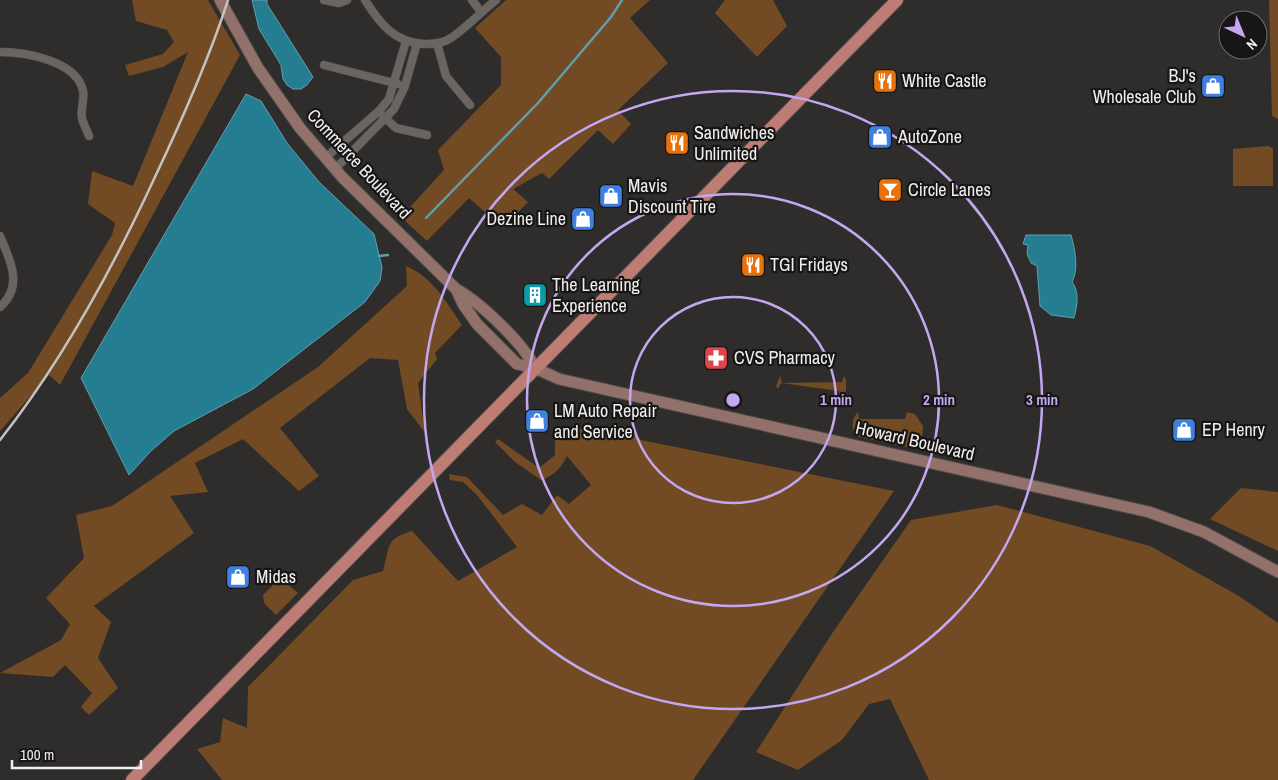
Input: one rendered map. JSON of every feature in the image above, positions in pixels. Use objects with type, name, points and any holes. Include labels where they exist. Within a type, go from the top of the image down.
[{"type":"main road","name":"Commerce Boulevard","points":[[220,0],[268,84],[325,158],[456,289],[470,297],[528,354],[536,368]]},
{"type":"main road","points":[[132,780],[897,0]]},
{"type":"main road","name":"Howard Boulevard","points":[[536,368],[559,379],[1149,512],[1204,532],[1278,572]]},
{"type":"street","points":[[324,0],[339,3],[348,0]]},
{"type":"street","points":[[365,0],[382,26],[406,41],[417,43],[437,43],[450,39],[496,0]]},
{"type":"street","points":[[472,0],[481,12]]},
{"type":"street","points":[[325,158],[379,111],[389,99],[406,41]]},
{"type":"street","points":[[335,169],[386,119],[397,103],[405,86],[417,43]]},
{"type":"street","points":[[437,43],[446,76],[470,105]]},
{"type":"street","points":[[0,52],[61,64],[72,71],[79,80],[83,90],[82,116],[89,136]]},
{"type":"street","points":[[324,65],[405,86]]},
{"type":"street","points":[[379,111],[396,128],[427,135]]},
{"type":"street","points":[[0,236],[14,276],[11,293],[0,307]]},
{"type":"shaded area","points":[[132,0],[208,0],[240,55],[60,385],[49,375],[0,431],[0,398],[28,373],[112,235],[115,223],[88,204],[92,171],[133,186],[188,52],[163,67],[129,76],[125,65],[163,54],[174,42],[167,30],[136,21]]},
{"type":"shaded area","points":[[506,0],[650,0],[630,18],[668,63],[618,110],[631,124],[613,144],[598,130],[549,179],[542,173],[513,189],[528,202],[503,228],[469,198],[427,241],[401,217],[444,170],[438,150],[501,85],[501,57],[475,28]]},
{"type":"shaded area","points":[[725,0],[773,0],[787,26],[757,57],[715,13]]},
{"type":"shaded area","points":[[1269,0],[1278,0],[1278,119],[1272,116]]},
{"type":"shaded area","points":[[1269,146],[1273,149],[1273,186],[1233,186],[1233,149]]},
{"type":"shaded area","points":[[406,266],[431,283],[462,325],[435,353],[437,359],[418,383],[425,433],[407,409],[398,360],[370,358],[280,428],[319,476],[299,491],[243,439],[195,463],[208,492],[170,496],[194,533],[94,606],[111,622],[98,658],[118,688],[89,715],[81,707],[92,693],[65,665],[53,677],[0,673],[61,640],[70,624],[46,598],[84,558],[76,515],[112,506],[318,367],[407,286]]},
{"type":"shaded area","points":[[780,376],[782,383],[842,382],[844,376],[846,392],[840,398],[839,391],[781,383],[778,389],[776,386]]},
{"type":"shaded area","points":[[858,412],[859,419],[905,419],[907,412],[915,414],[923,426],[921,440],[911,448],[859,437],[854,432],[852,425]]},
{"type":"shaded area","points":[[563,426],[597,431],[606,426],[631,427],[641,440],[894,491],[693,780],[222,780],[197,749],[220,742],[223,718],[247,728],[248,687],[353,580],[383,571],[388,549],[397,537],[412,531],[458,581],[517,547],[477,495],[463,482],[450,480],[449,474],[467,477],[503,515],[522,504],[542,515],[557,495],[569,504],[591,485],[567,456],[557,471],[541,480],[515,462],[495,442],[498,439],[539,468],[555,455],[555,437]]},
{"type":"shaded area","points":[[1241,488],[1278,492],[1278,551],[1210,519]]},
{"type":"shaded area","points":[[997,505],[1150,546],[1239,596],[1278,623],[1278,780],[929,780],[890,699],[869,704],[842,740],[798,770],[756,752],[833,632],[911,520]]},
{"type":"shaded area","points":[[280,578],[298,593],[276,615],[264,603],[263,595]]},
{"type":"water","points":[[252,0],[267,0],[267,4],[313,77],[301,89],[293,89],[283,79],[281,65],[259,29]]},
{"type":"water","points":[[246,94],[261,101],[287,143],[319,182],[374,234],[382,267],[380,281],[365,302],[253,389],[174,431],[151,451],[129,475],[81,378]]},
{"type":"water","points":[[1026,235],[1071,235],[1076,265],[1072,282],[1075,286],[1077,299],[1074,318],[1051,315],[1040,306],[1037,266],[1031,263],[1027,254],[1028,245],[1023,244]]},
{"type":"waterway","points":[[426,218],[538,103],[611,17],[622,0]]},
{"type":"waterway","points":[[379,256],[388,255]]},
{"type":"railway","points":[[0,440],[45,378],[85,314],[121,247],[184,113],[212,46],[228,0]]},
{"type":"place","name":"White Castle","points":[[885,81]]},
{"type":"place","name":"BJ's Wholesale Club","points":[[1213,86]]},
{"type":"place","name":"AutoZone","points":[[880,137]]},
{"type":"place","name":"Sandwiches Unlimited","points":[[677,143]]},
{"type":"place","name":"Circle Lanes","points":[[890,190]]},
{"type":"place","name":"Mavis Discount Tire","points":[[611,196]]},
{"type":"place","name":"Dezine Line","points":[[583,219]]},
{"type":"place","name":"TGI Fridays","points":[[753,265]]},
{"type":"place","name":"The Learning Experience","points":[[535,295]]},
{"type":"place","name":"CVS Pharmacy","points":[[716,358]]},
{"type":"place","name":"LM Auto Repair and Service","points":[[537,421]]},
{"type":"place","name":"EP Henry","points":[[1184,430]]},
{"type":"place","name":"Midas","points":[[238,577]]}]
